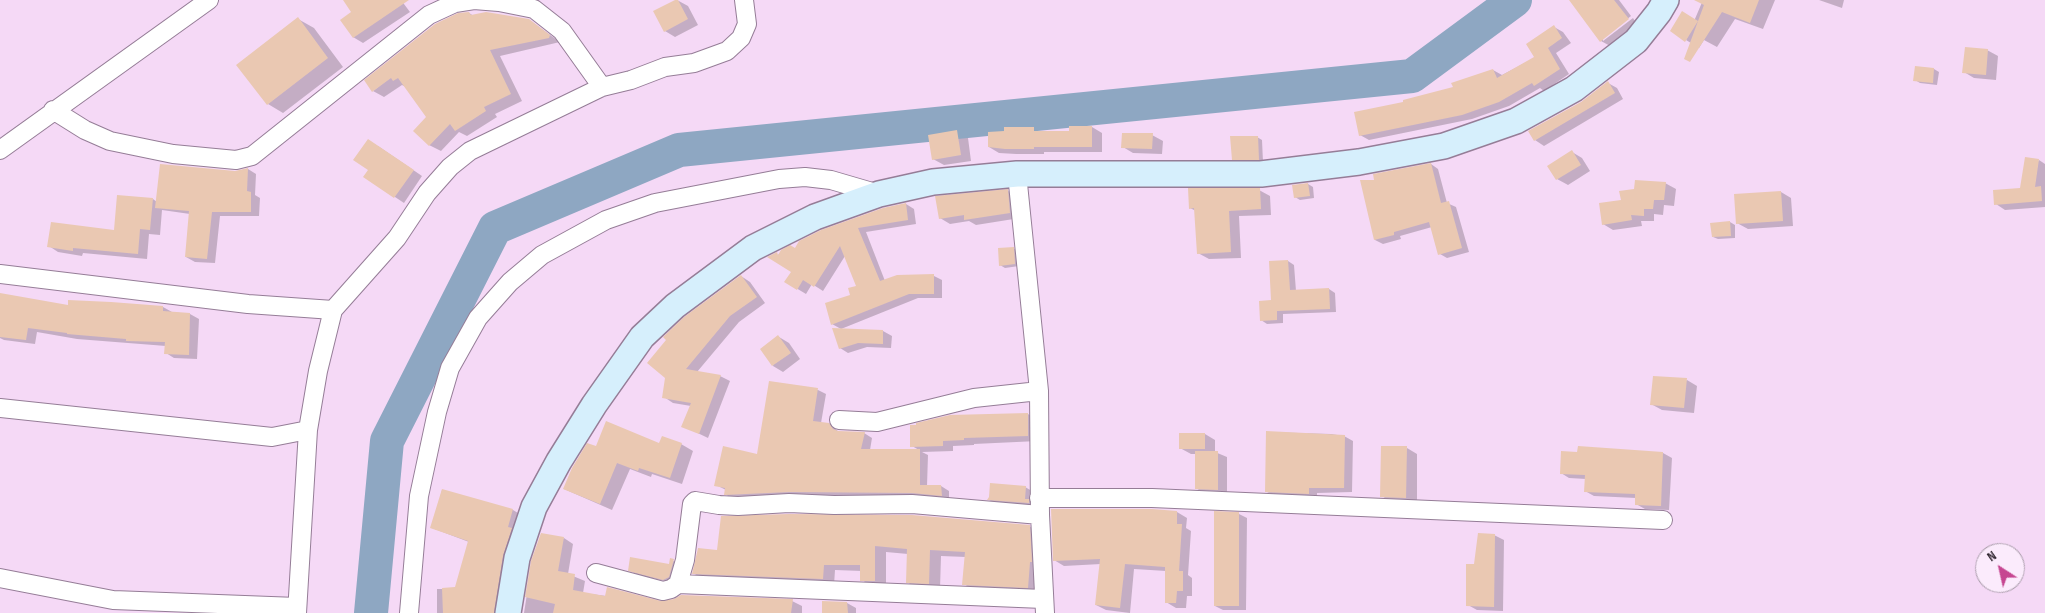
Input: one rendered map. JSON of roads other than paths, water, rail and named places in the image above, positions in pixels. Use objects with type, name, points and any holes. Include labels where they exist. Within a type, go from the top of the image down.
[{"type":"street","points":[[0,150],[53,110],[209,0]]},
{"type":"street","points":[[53,110],[85,130],[110,141],[174,154],[236,160],[252,156],[429,15],[455,3],[474,0],[500,2],[534,9],[562,31],[602,86]]},
{"type":"street","points":[[0,578],[113,600],[297,610],[308,430],[318,371],[333,310],[397,238],[427,193],[450,167],[470,151],[602,86],[631,80],[665,67],[694,63],[727,51],[740,38],[747,24],[744,0]]},
{"type":"street","points":[[508,613],[517,558],[534,507],[559,460],[594,405],[642,338],[675,306],[753,248],[815,218],[879,194],[933,182],[1017,174],[1261,174],[1359,162],[1444,146],[1516,121],[1574,89],[1636,41],[1666,0]]},
{"type":"street","points":[[596,572],[663,591],[678,584],[1044,606],[1039,507],[1039,391],[1017,174]]},
{"type":"street","points":[[409,613],[419,496],[437,412],[448,377],[478,318],[510,282],[542,255],[606,220],[655,203],[779,179],[805,177],[831,180],[879,194]]},
{"type":"street","points":[[0,274],[248,304],[333,310]]},
{"type":"street","points":[[839,420],[877,422],[974,398],[1039,391]]},
{"type":"street","points":[[0,408],[262,437],[287,436],[308,430]]},
{"type":"street","points":[[678,584],[694,501],[729,505],[789,503],[1039,507],[1152,498],[1663,520]]},
{"type":"waterway","points":[[371,613],[387,441],[495,228],[679,150],[1412,76],[1515,0]]}]
